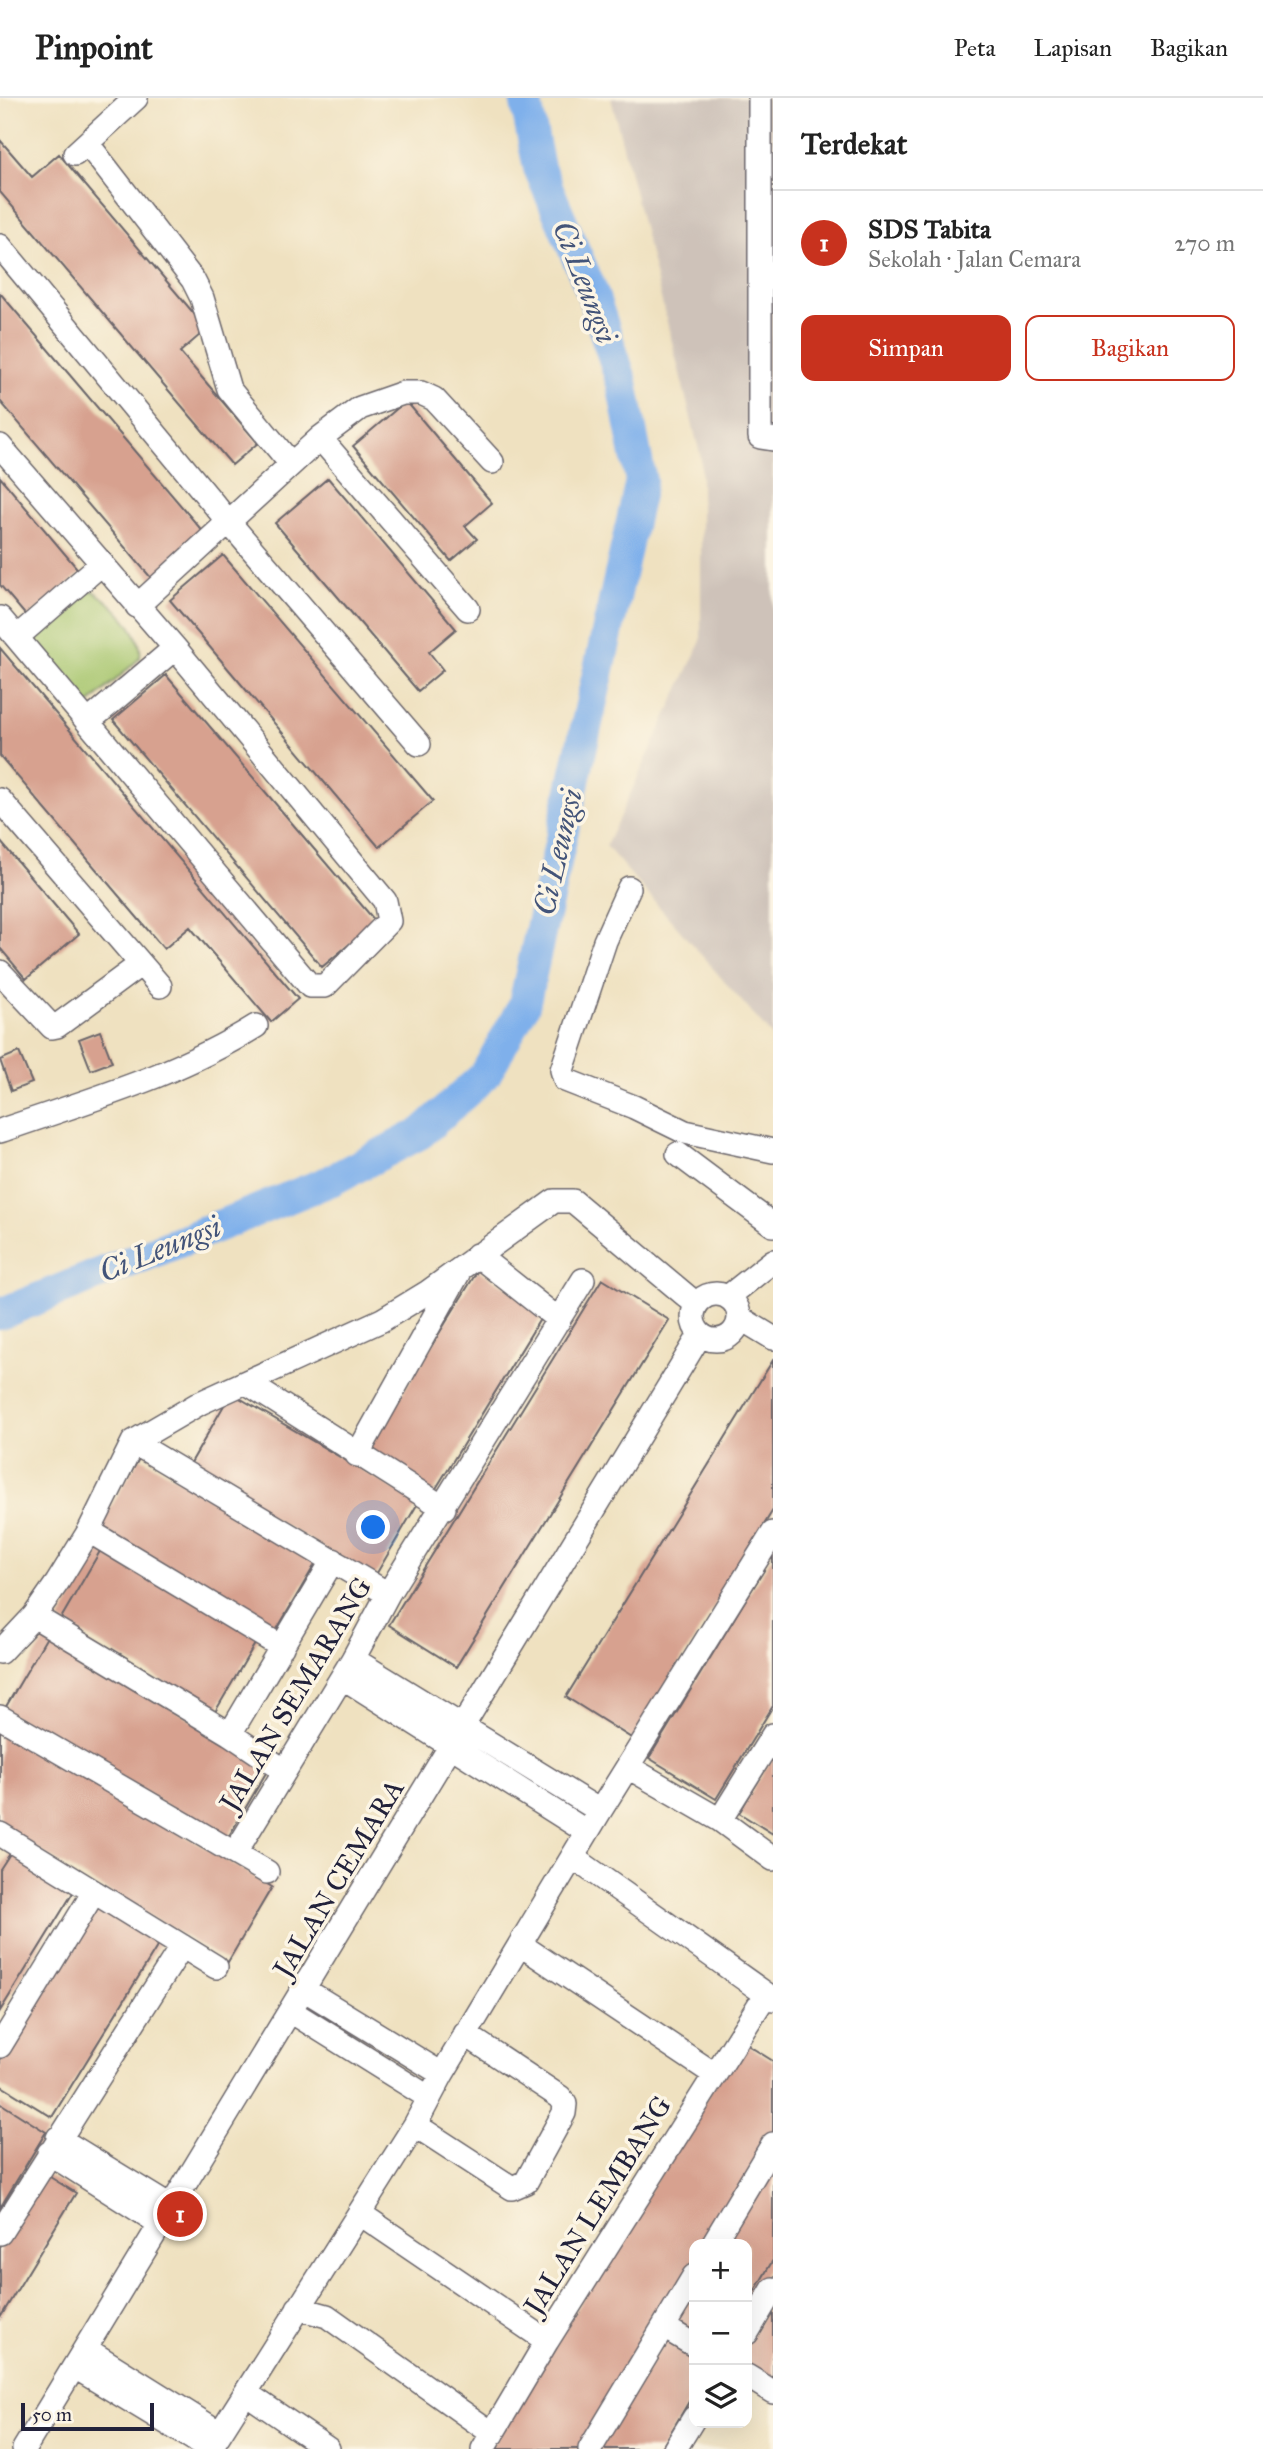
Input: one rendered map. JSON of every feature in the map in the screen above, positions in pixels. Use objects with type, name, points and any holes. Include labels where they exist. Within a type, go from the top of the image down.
[{"type":"street","points":[[136,98],[81,149],[193,280],[202,298],[229,389],[291,464]]},
{"type":"street","points":[[760,98],[760,437],[773,439]]},
{"type":"street","points":[[0,246],[227,520],[419,744]]},
{"type":"street","points":[[137,606],[227,520],[320,438],[373,402],[403,393],[421,393],[433,399],[492,462]]},
{"type":"street","points":[[320,438],[468,609]]},
{"type":"street","points":[[0,446],[100,565],[175,648],[385,901],[389,921],[325,986],[310,986],[0,618]]},
{"type":"street","points":[[17,637],[100,565]]},
{"type":"street","points":[[89,721],[175,648]]},
{"type":"street","points":[[0,800],[160,986]]},
{"type":"street","points":[[629,888],[605,941],[562,1070],[565,1080],[634,1107],[685,1132],[773,1151]]},
{"type":"street","points":[[0,972],[52,1027],[141,964]]},
{"type":"street","points":[[0,1131],[168,1073],[211,1054],[256,1026]]},
{"type":"street","points":[[678,1154],[773,1225]]},
{"type":"street","points":[[0,1652],[34,1616],[89,1531],[133,1441],[200,1403],[382,1320],[428,1292],[554,1201],[567,1199],[695,1304]]},
{"type":"street","points":[[470,1261],[559,1320]]},
{"type":"street","points":[[357,1455],[470,1261]]},
{"type":"street","points":[[729,1296],[773,1261]]},
{"type":"street","name":"JALAN SEMARANG","points":[[235,1853],[347,1668],[388,1594],[444,1508],[583,1280]]},
{"type":"street","points":[[717,1293],[729,1296],[737,1306],[740,1318],[736,1329],[727,1338],[716,1340],[700,1335],[692,1316],[695,1304],[705,1295],[717,1293]]},
{"type":"street","points":[[740,1318],[773,1338]]},
{"type":"street","name":"JALAN CEMARA","points":[[24,2449],[305,1990],[700,1335]]},
{"type":"street","points":[[247,1383],[444,1508]]},
{"type":"street","points":[[133,1441],[388,1594]]},
{"type":"street","points":[[89,1531],[282,1647]]},
{"type":"street","points":[[80,2358],[214,2444],[415,2125],[428,2097],[574,1858],[587,1832],[773,1533]]},
{"type":"street","points":[[230,1734],[333,1560]]},
{"type":"street","points":[[34,1616],[230,1734],[285,1771]]},
{"type":"street","points":[[347,1668],[458,1737],[600,1811]]},
{"type":"street","points":[[0,1717],[267,1872]]},
{"type":"street","points":[[720,1820],[773,1735]]},
{"type":"street","points":[[458,1737],[587,1832]]},
{"type":"street","points":[[628,1767],[720,1820],[773,1859]]},
{"type":"street","points":[[2,1841],[94,1892],[216,1967]]},
{"type":"street","points":[[574,1858],[770,1997]]},
{"type":"street","points":[[0,2046],[94,1892]]},
{"type":"street","points":[[521,1945],[714,2074]]},
{"type":"street","points":[[0,2234],[182,1946]]},
{"type":"street","points":[[305,1990],[442,2074]]},
{"type":"street","name":"JALAN LEMBANG","points":[[488,2442],[547,2340],[714,2074],[770,1997]]},
{"type":"street","points":[[292,2011],[428,2097]]},
{"type":"street","points":[[415,2125],[512,2188],[526,2182],[564,2113],[565,2104],[560,2096],[465,2034]]},
{"type":"street","points":[[716,2239],[773,2144]]},
{"type":"street","points":[[54,2146],[167,2216]]},
{"type":"street","points":[[359,2213],[547,2340]]},
{"type":"street","points":[[590,2449],[689,2284]]},
{"type":"street","points":[[752,2325],[773,2289]]},
{"type":"street","points":[[298,2308],[327,2316],[488,2442]]},
{"type":"street","points":[[664,2327],[689,2342]]},
{"type":"street","points":[[752,2379],[773,2392]]},
{"type":"street","points":[[246,2393],[328,2449]]},
{"type":"street","points":[[675,2449],[689,2426]]},
{"type":"shaded area","points":[[611,98],[773,98],[773,1037],[606,846],[701,641],[701,458]]},
{"type":"green space","points":[[93,591],[126,620],[137,639],[140,658],[89,704],[76,704],[30,636],[81,592]]},
{"type":"building","points":[[0,140],[32,177],[59,154],[207,329],[180,352],[258,443],[232,465],[0,192]]},
{"type":"building","points":[[0,293],[205,534],[152,579],[0,401]]},
{"type":"building","points":[[406,401],[492,503],[465,526],[477,539],[451,561],[353,446]]},
{"type":"building","points":[[0,477],[81,573],[28,618],[0,585]]},
{"type":"building","points":[[328,478],[456,629],[429,652],[443,670],[418,691],[275,523]]},
{"type":"building","points":[[223,555],[433,801],[379,847],[170,600]]},
{"type":"building","points":[[0,648],[298,999],[271,1022],[190,927],[164,949],[0,756]]},
{"type":"building","points":[[166,675],[376,922],[322,967],[113,720]]},
{"type":"building","points":[[0,841],[79,934],[26,979],[0,948]]},
{"type":"building","points":[[100,1031],[112,1062],[91,1070],[79,1039]]},
{"type":"building","points":[[19,1052],[32,1083],[11,1091],[0,1060]]},
{"type":"building","points":[[478,1270],[545,1311],[432,1495],[365,1454]]},
{"type":"building","points":[[602,1279],[669,1320],[456,1667],[389,1625]]},
{"type":"building","points":[[773,1360],[773,1510],[633,1739],[566,1697]]},
{"type":"building","points":[[231,1393],[418,1503],[374,1578],[188,1468]]},
{"type":"building","points":[[140,1457],[317,1561],[273,1636],[97,1532]]},
{"type":"building","points":[[103,1546],[259,1637],[215,1712],[60,1620]]},
{"type":"building","points":[[773,1555],[773,1706],[716,1799],[649,1758]]},
{"type":"building","points":[[48,1635],[270,1766],[226,1841],[4,1710]]},
{"type":"building","points":[[0,1727],[272,1887],[228,1962],[0,1827]]},
{"type":"building","points":[[773,1757],[773,1834],[739,1813]]},
{"type":"building","points":[[11,1852],[74,1891],[0,2011],[0,1869]]},
{"type":"building","points":[[97,1903],[160,1942],[52,2117],[0,2085],[0,2060]]},
{"type":"building","points":[[741,2041],[773,2061],[773,2138],[711,2239],[689,2239],[689,2275],[583,2449],[490,2449]]},
{"type":"building","points":[[0,2103],[46,2132],[0,2208]]},
{"type":"building","points":[[773,2159],[773,2260],[752,2296],[752,2239],[724,2239]]},
{"type":"building","points":[[45,2174],[76,2193],[0,2318],[0,2247]]},
{"type":"building","points":[[689,2298],[689,2331],[675,2322]]},
{"type":"building","points":[[773,2300],[773,2379],[752,2367],[752,2336]]},
{"type":"building","points":[[668,2335],[689,2348],[689,2401],[661,2449],[599,2449]]},
{"type":"waterway","name":"Ci Leungsi","points":[[0,1314],[330,1181],[421,1133],[485,1075],[524,1005],[641,481],[622,383],[592,292],[539,168],[525,98]]},
{"type":"place","name":"SDS Tabita","points":[[180,2214]]}]
